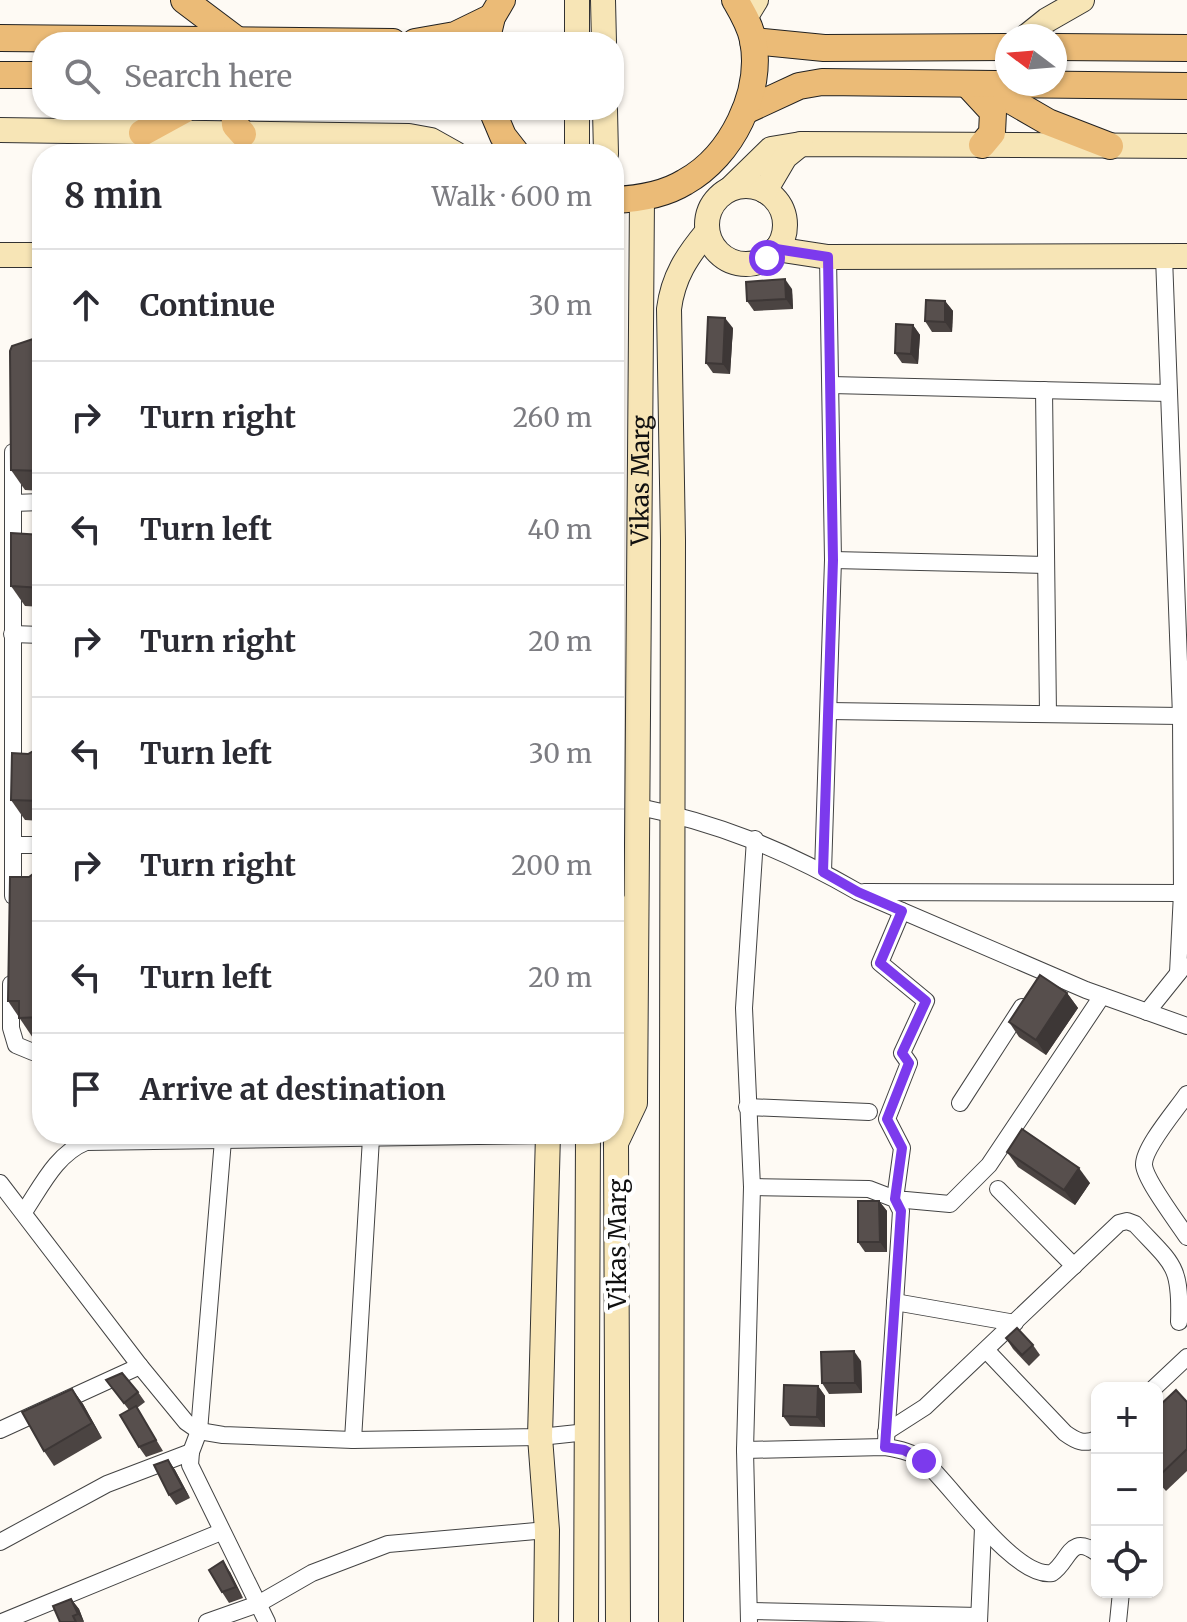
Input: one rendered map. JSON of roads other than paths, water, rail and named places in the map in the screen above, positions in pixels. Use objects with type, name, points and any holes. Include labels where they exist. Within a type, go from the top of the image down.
[{"type":"main road","points":[[184,0],[226,32]]},
{"type":"main road","points":[[624,199],[642,198],[686,182],[722,152],[745,111],[753,80],[747,15],[824,48],[995,47]]},
{"type":"main road","points":[[463,32],[494,20]]},
{"type":"main road","points":[[0,38],[32,39]]},
{"type":"main road","points":[[1067,47],[1187,48]]},
{"type":"main road","points":[[0,75],[32,75]]},
{"type":"main road","points":[[745,111],[799,86],[822,82],[1187,86]]},
{"type":"main road","points":[[975,84],[993,112],[992,133],[982,145]]},
{"type":"main road","points":[[975,84],[1039,118],[1110,146]]},
{"type":"main road","points":[[142,133],[166,120]]},
{"type":"main road","points":[[495,120],[509,144]]},
{"type":"street","points":[[577,0],[577,32]]},
{"type":"street","points":[[603,0],[604,32]]},
{"type":"street","points":[[1042,24],[1082,0]]},
{"type":"street","points":[[577,120],[577,144]]},
{"type":"street","points":[[605,120],[606,144]]},
{"type":"street","points":[[0,130],[142,133],[238,122],[409,136],[437,144]]},
{"type":"street","points":[[765,191],[785,157],[801,144]]},
{"type":"street","points":[[730,189],[750,186],[765,191],[783,213],[783,238],[776,249],[758,262],[742,264],[719,254],[711,244],[707,232],[711,206],[771,149],[801,144],[1187,146]]},
{"type":"street","name":"Vikas Marg","points":[[624,1126],[635,1103],[642,198]]},
{"type":"street","points":[[671,1622],[671,292],[690,253],[707,232]]},
{"type":"street","points":[[776,249],[828,257],[1179,257]]},
{"type":"street","points":[[0,255],[32,255]]},
{"type":"street","points":[[823,872],[833,560],[828,257]]},
{"type":"street","points":[[1179,257],[1187,267]]},
{"type":"street","points":[[1147,1012],[1182,967],[1184,769],[1169,393],[1179,257]]},
{"type":"street","points":[[831,385],[1169,393]]},
{"type":"street","points":[[1044,390],[1048,714]]},
{"type":"street","points":[[12,918],[20,886],[13,845],[22,761],[12,634],[20,542],[13,503],[13,429]]},
{"type":"street","points":[[640,456],[672,456]]},
{"type":"street","points":[[640,494],[673,540]]},
{"type":"street","points":[[13,503],[32,502]]},
{"type":"street","points":[[833,560],[1046,565]]},
{"type":"street","points":[[12,634],[32,635]]},
{"type":"street","points":[[829,711],[1181,716]]},
{"type":"street","points":[[635,806],[755,839],[902,911],[1036,985],[1102,996],[1187,1026]]},
{"type":"street","points":[[755,839],[744,1008],[752,1187],[745,1450],[749,1616],[979,1619],[983,1528]]},
{"type":"street","points":[[13,845],[32,845]]},
{"type":"street","points":[[858,892],[1182,893]]},
{"type":"street","points":[[886,1440],[901,1211],[895,1199],[902,1148],[887,1119],[909,1063],[902,1053],[926,1001],[880,963],[902,911]]},
{"type":"street","points":[[12,965],[11,1028],[16,1045],[32,1052]]},
{"type":"street","points":[[960,1103],[1036,985]]},
{"type":"street","points":[[752,1187],[869,1189],[895,1199],[950,1204],[989,1165],[1102,996]]},
{"type":"street","points":[[1187,1094],[1149,1149],[1144,1164],[1149,1178],[1187,1237]]},
{"type":"street","points":[[747,1107],[869,1112]]},
{"type":"street","points":[[24,1212],[55,1165],[73,1147],[81,1144]]},
{"type":"street","points":[[223,1144],[199,1431],[190,1465],[195,1481],[267,1622]]},
{"type":"street","points":[[353,1440],[371,1144]]},
{"type":"street","points":[[546,1622],[547,1530],[540,1437],[548,1144]]},
{"type":"street","name":"Vikas Marg","points":[[586,1622],[587,1144]]},
{"type":"street","name":"Vikas Marg","points":[[616,1144],[618,1622]]},
{"type":"street","points":[[0,1183],[140,1366],[186,1422],[199,1431],[223,1435],[353,1440],[540,1437],[587,1432]]},
{"type":"street","points":[[998,1189],[1074,1266]]},
{"type":"street","points":[[886,1440],[987,1351],[1119,1223],[1127,1221],[1135,1224],[1173,1264],[1180,1289],[1179,1322]]},
{"type":"street","points":[[895,1302],[1015,1323]]},
{"type":"street","points":[[987,1351],[1065,1433],[1076,1441],[1091,1442]]},
{"type":"street","points":[[1160,1382],[1187,1357]]},
{"type":"street","points":[[0,1430],[140,1366]]},
{"type":"street","points":[[745,1450],[886,1440],[924,1461],[983,1528],[1039,1573],[1052,1573],[1058,1569],[1068,1552],[1076,1546],[1091,1549]]},
{"type":"street","points":[[0,1542],[107,1484],[191,1452]]},
{"type":"street","points":[[207,1622],[258,1604],[312,1573],[388,1544],[547,1530]]},
{"type":"street","points":[[2,1622],[221,1532]]},
{"type":"street","points":[[1118,1622],[1120,1598]]}]
